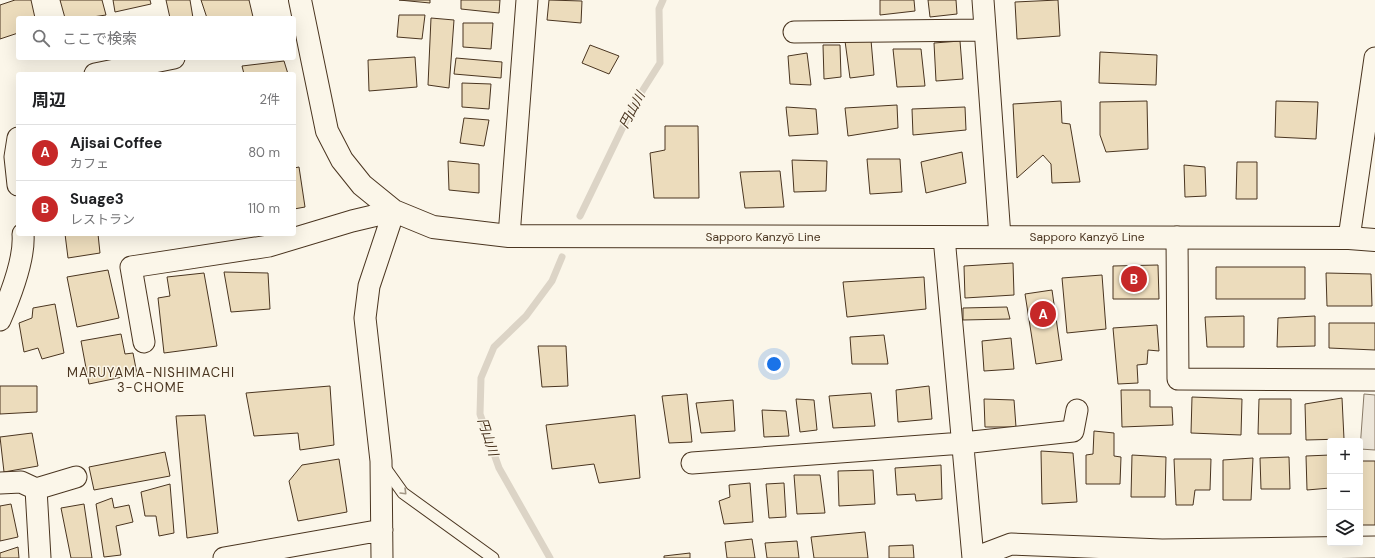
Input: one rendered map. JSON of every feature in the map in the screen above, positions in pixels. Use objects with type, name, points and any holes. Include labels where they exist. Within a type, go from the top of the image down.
[{"type":"main road","name":"Sapporo Kanzyō Line","points":[[300,0],[300,33],[327,131],[342,160],[362,185],[394,211],[433,228],[509,236],[1177,237],[1349,238],[1375,240]]},
{"type":"street","points":[[509,236],[527,0]]},
{"type":"street","points":[[983,0],[1000,237]]},
{"type":"street","points":[[794,32],[985,30]]},
{"type":"street","points":[[1349,238],[1375,58]]},
{"type":"street","points":[[105,72],[164,60]]},
{"type":"street","points":[[11,152],[16,176]]},
{"type":"street","points":[[144,342],[131,267],[269,246],[352,221],[394,211]]},
{"type":"street","points":[[382,558],[381,461],[365,318],[369,286],[394,211]]},
{"type":"street","points":[[0,320],[12,293],[24,243],[23,236]]},
{"type":"street","points":[[944,237],[973,558],[1011,544],[1165,554],[1375,547]]},
{"type":"street","points":[[1177,237],[1178,380],[1375,380]]},
{"type":"street","points":[[692,463],[962,443],[1073,431],[1077,410]]},
{"type":"street","points":[[0,483],[21,482],[36,489],[76,477]]},
{"type":"street","points":[[36,489],[40,558]]},
{"type":"street","points":[[224,558],[382,530]]},
{"type":"lane","points":[[381,461],[403,492],[493,558]]},
{"type":"shaded area","points":[[1364,394],[1375,395],[1375,450],[1363,449],[1363,438],[1361,438]]},
{"type":"building","points":[[15,0],[31,0],[35,16],[16,16],[16,34],[0,39],[0,5]]},
{"type":"building","points":[[60,0],[102,0],[106,15],[99,16],[64,16]]},
{"type":"building","points":[[113,0],[150,0],[151,4],[115,12]]},
{"type":"building","points":[[166,0],[190,0],[193,16],[170,16]]},
{"type":"building","points":[[201,0],[249,0],[253,16],[206,16]]},
{"type":"building","points":[[399,0],[430,0],[430,3]]},
{"type":"building","points":[[461,0],[500,0],[499,13],[461,9]]},
{"type":"building","points":[[549,0],[582,1],[581,23],[547,20]]},
{"type":"building","points":[[880,0],[914,0],[915,11],[880,15]]},
{"type":"building","points":[[928,0],[956,0],[957,14],[930,17]]},
{"type":"building","points":[[1058,0],[1060,36],[1017,39],[1015,2]]},
{"type":"building","points":[[399,15],[425,15],[422,39],[397,37]]},
{"type":"building","points":[[431,18],[454,20],[449,88],[428,85]]},
{"type":"building","points":[[463,23],[493,23],[491,49],[463,47]]},
{"type":"building","points":[[871,40],[874,75],[850,78],[845,41]]},
{"type":"building","points":[[960,41],[963,79],[936,81],[934,43]]},
{"type":"building","points":[[590,45],[619,56],[609,74],[582,63]]},
{"type":"building","points":[[823,45],[840,45],[841,77],[824,79]]},
{"type":"building","points":[[893,49],[921,49],[925,86],[897,87]]},
{"type":"building","points":[[1100,52],[1157,55],[1156,85],[1099,83]]},
{"type":"building","points":[[807,53],[811,85],[790,84],[788,56]]},
{"type":"building","points":[[415,57],[417,87],[369,91],[368,60]]},
{"type":"building","points":[[456,58],[502,62],[501,78],[454,74]]},
{"type":"building","points":[[284,61],[287,72],[244,72],[242,66]]},
{"type":"building","points":[[462,83],[491,84],[489,109],[462,107]]},
{"type":"building","points":[[1061,101],[1062,123],[1070,124],[1080,182],[1052,183],[1051,164],[1043,155],[1017,178],[1013,104]]},
{"type":"building","points":[[1147,101],[1148,149],[1106,152],[1100,135],[1100,102]]},
{"type":"building","points":[[1276,101],[1318,102],[1316,139],[1275,137]]},
{"type":"building","points":[[897,105],[898,128],[848,136],[845,108]]},
{"type":"building","points":[[786,107],[816,109],[818,134],[789,136]]},
{"type":"building","points":[[965,107],[966,130],[913,135],[912,109]]},
{"type":"building","points":[[464,118],[489,120],[484,146],[460,143]]},
{"type":"building","points":[[665,126],[698,126],[699,198],[654,198],[650,153],[665,150]]},
{"type":"building","points":[[962,152],[966,183],[926,193],[921,162]]},
{"type":"building","points":[[867,159],[900,159],[902,192],[870,194]]},
{"type":"building","points":[[792,160],[827,161],[826,191],[794,192]]},
{"type":"building","points":[[448,161],[479,164],[479,193],[449,190]]},
{"type":"building","points":[[1237,162],[1257,162],[1257,199],[1236,199]]},
{"type":"building","points":[[1184,165],[1205,167],[1206,196],[1185,197]]},
{"type":"building","points":[[299,167],[305,207],[296,209],[296,168]]},
{"type":"building","points":[[780,171],[784,207],[745,208],[740,172]]},
{"type":"building","points":[[65,236],[98,236],[100,253],[68,258]]},
{"type":"building","points":[[1013,263],[1014,295],[965,298],[964,266]]},
{"type":"building","points":[[1158,265],[1159,299],[1113,299],[1113,266]]},
{"type":"building","points":[[1216,267],[1305,267],[1305,299],[1216,299]]},
{"type":"building","points":[[108,270],[119,318],[77,327],[67,277]]},
{"type":"building","points":[[224,272],[268,273],[270,309],[231,312]]},
{"type":"building","points":[[204,273],[217,346],[164,353],[158,298],[170,296],[167,277]]},
{"type":"building","points":[[1326,273],[1371,274],[1372,306],[1327,306]]},
{"type":"building","points":[[1102,275],[1106,329],[1067,333],[1062,278]]},
{"type":"building","points":[[924,277],[926,309],[847,317],[843,282]]},
{"type":"building","points":[[1052,290],[1062,360],[1036,364],[1025,294]]},
{"type":"building","points":[[55,304],[64,353],[42,359],[38,348],[24,352],[19,323],[32,318],[33,308]]},
{"type":"building","points":[[1007,307],[1010,319],[963,320],[963,308]]},
{"type":"building","points":[[1244,316],[1244,347],[1207,347],[1205,317]]},
{"type":"building","points":[[1315,316],[1315,346],[1277,347],[1278,318]]},
{"type":"building","points":[[1329,323],[1375,323],[1375,350],[1329,348]]},
{"type":"building","points":[[1157,325],[1159,351],[1148,350],[1147,364],[1137,365],[1138,383],[1118,384],[1113,328]]},
{"type":"building","points":[[121,334],[125,354],[133,353],[137,374],[89,384],[81,341]]},
{"type":"building","points":[[884,335],[888,364],[852,364],[850,337]]},
{"type":"building","points":[[1011,338],[1014,369],[984,371],[982,341]]},
{"type":"building","points":[[538,346],[566,346],[568,386],[542,387]]},
{"type":"building","points":[[0,386],[37,386],[37,412],[0,414]]},
{"type":"building","points":[[330,386],[334,445],[300,450],[298,433],[254,436],[246,393]]},
{"type":"building","points":[[929,386],[932,419],[898,422],[896,390]]},
{"type":"building","points":[[1121,390],[1150,390],[1150,407],[1172,407],[1173,425],[1122,427]]},
{"type":"building","points":[[871,393],[875,426],[833,428],[829,396]]},
{"type":"building","points":[[687,394],[692,442],[669,443],[662,396]]},
{"type":"building","points":[[1192,397],[1242,399],[1241,435],[1191,433]]},
{"type":"building","points":[[1342,398],[1344,438],[1306,440],[1305,404]]},
{"type":"building","points":[[796,399],[814,400],[817,430],[800,432]]},
{"type":"building","points":[[984,399],[1014,400],[1016,427],[985,427]]},
{"type":"building","points":[[1259,399],[1291,399],[1291,434],[1258,434]]},
{"type":"building","points":[[733,400],[735,431],[701,433],[696,403]]},
{"type":"building","points":[[762,410],[786,411],[789,436],[764,437]]},
{"type":"building","points":[[205,415],[218,533],[187,538],[176,416]]},
{"type":"building","points":[[635,415],[640,478],[599,483],[594,464],[552,469],[546,425]]},
{"type":"building","points":[[1094,431],[1114,433],[1114,456],[1121,457],[1120,484],[1086,484],[1086,455],[1093,454]]},
{"type":"building","points":[[32,433],[38,466],[4,472],[0,437]]},
{"type":"building","points":[[1041,451],[1073,453],[1077,502],[1042,504]]},
{"type":"building","points":[[165,452],[170,476],[94,490],[89,467]]},
{"type":"building","points":[[1132,455],[1166,457],[1165,497],[1131,497]]},
{"type":"building","points":[[1327,455],[1327,488],[1307,490],[1306,456]]},
{"type":"building","points":[[1289,457],[1290,489],[1261,489],[1260,458]]},
{"type":"building","points":[[1253,458],[1251,500],[1223,500],[1223,460]]},
{"type":"building","points":[[339,459],[347,512],[298,521],[289,481],[302,465]]},
{"type":"building","points":[[1174,459],[1211,459],[1210,490],[1195,490],[1193,505],[1176,505]]},
{"type":"building","points":[[1363,461],[1375,461],[1375,525],[1363,525]]},
{"type":"building","points":[[941,465],[942,499],[916,501],[915,494],[897,495],[895,468]]},
{"type":"building","points":[[873,470],[875,504],[839,506],[838,471]]},
{"type":"building","points":[[794,475],[820,475],[825,513],[797,514]]},
{"type":"building","points":[[750,483],[753,522],[724,524],[719,501],[730,497],[729,485]]},
{"type":"building","points":[[784,483],[786,517],[769,518],[766,484]]},
{"type":"building","points":[[170,484],[174,533],[159,536],[156,516],[145,516],[141,492]]},
{"type":"building","points":[[112,498],[114,508],[129,505],[133,522],[116,526],[121,555],[104,557],[96,504]]},
{"type":"building","points":[[11,504],[18,537],[0,541],[0,506]]},
{"type":"building","points":[[84,504],[92,558],[71,558],[61,508]]},
{"type":"building","points":[[865,532],[868,558],[814,558],[811,537]]},
{"type":"building","points":[[752,539],[755,558],[727,558],[725,542]]},
{"type":"building","points":[[797,541],[799,558],[767,558],[765,543]]},
{"type":"building","points":[[913,545],[914,558],[889,558],[889,546]]},
{"type":"building","points":[[18,547],[19,558],[0,558],[0,553]]},
{"type":"building","points":[[690,553],[690,558],[664,558],[664,556]]},
{"type":"waterway","name":"円山川","points":[[580,216],[634,104],[660,63],[659,9],[663,0]]},
{"type":"waterway","name":"円山川","points":[[550,558],[499,468],[480,414],[481,378],[494,347],[526,316],[552,281],[562,257]]},
{"type":"place","name":"Suage3","points":[[1134,279]]},
{"type":"place","name":"Ajisai Coffee","points":[[1043,314]]},
{"type":"district","name":"MARUYAMA-NISHIMACHI 3-CHOME","points":[[151,380]]}]
